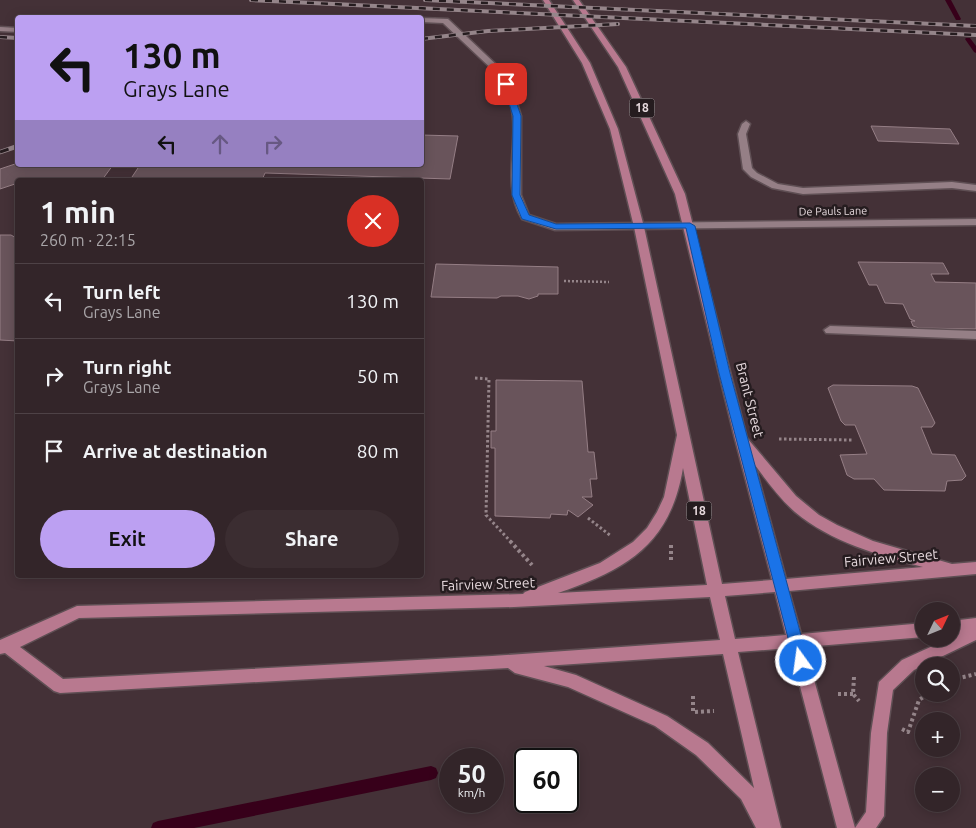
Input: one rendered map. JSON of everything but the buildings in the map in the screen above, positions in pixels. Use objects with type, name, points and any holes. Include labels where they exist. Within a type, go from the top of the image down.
[{"type":"main road","name":"18","points":[[546,0],[586,63],[614,129],[639,228],[716,591],[730,647]]},
{"type":"main road","name":"Brant Street","points":[[576,0],[622,67],[680,194],[690,226],[742,439],[846,828]]},
{"type":"main road","points":[[514,601],[607,568],[628,554],[650,535],[664,514],[682,432]]},
{"type":"main road","points":[[742,439],[784,493],[800,508],[830,528],[888,551],[956,570]]},
{"type":"main road","name":"Fairview Street","points":[[915,631],[796,642],[503,663],[60,686],[4,647],[77,612],[514,601],[716,591],[976,568]]},
{"type":"main road","points":[[960,627],[976,625]]},
{"type":"main road","points":[[864,828],[875,816],[879,732],[885,687],[908,665],[976,633]]},
{"type":"main road","points":[[730,647],[772,828]]},
{"type":"main road","points":[[503,663],[570,680],[661,721],[702,749],[746,793],[766,828]]},
{"type":"lane","name":"De Pauls Lane","points":[[424,20],[445,21],[500,73],[506,84],[517,116],[516,195],[525,217],[556,227],[639,228],[976,222]]},
{"type":"lane","points":[[0,29],[15,30]]},
{"type":"lane","points":[[746,124],[742,134],[748,169],[754,175],[775,186],[803,191],[952,185],[976,188]]},
{"type":"lane","points":[[830,330],[976,335]]},
{"type":"path","points":[[564,281],[609,282]]},
{"type":"path","points":[[475,378],[489,379],[486,516],[532,566]]},
{"type":"path","points":[[779,439],[852,440]]},
{"type":"path","points":[[588,518],[618,541]]},
{"type":"path","points":[[671,545],[671,560]]},
{"type":"path","points":[[960,678],[976,674]]},
{"type":"path","points":[[838,694],[854,694]]},
{"type":"path","points":[[899,728],[908,732],[918,702]]},
{"type":"path","points":[[694,712],[714,710]]},
{"type":"waterway","points":[[948,0],[958,19]]},
{"type":"waterway","points":[[968,39],[976,51]]},
{"type":"waterway","points":[[158,828],[431,773]]},
{"type":"railway","points":[[251,0],[976,35]]},
{"type":"railway","points":[[425,0],[976,26]]},
{"type":"railway","points":[[424,39],[488,31],[618,24]]},
{"type":"railway","points":[[0,37],[15,38]]},
{"type":"railway","points":[[0,152],[15,147]]},
{"type":"route","points":[[506,84],[517,116],[516,195],[525,217],[556,227],[639,228],[690,226],[724,373],[801,661]]}]
